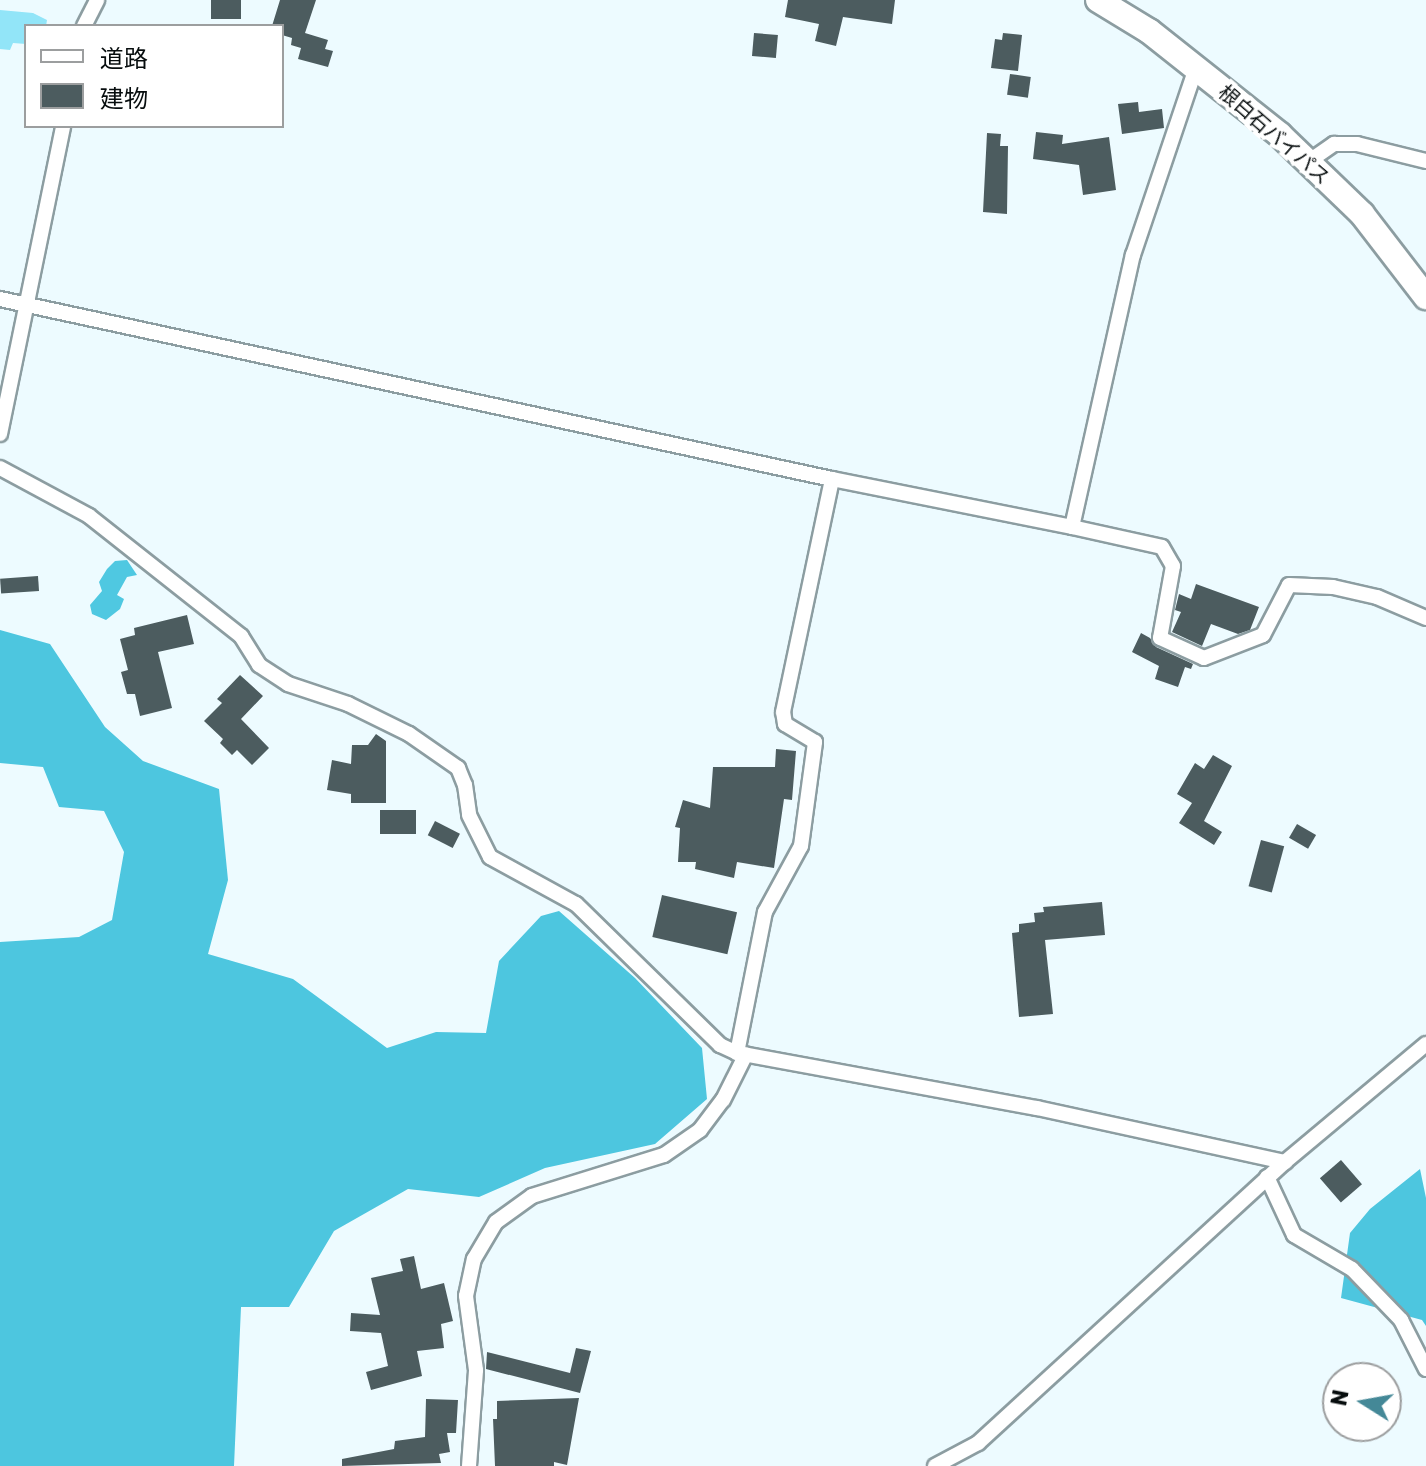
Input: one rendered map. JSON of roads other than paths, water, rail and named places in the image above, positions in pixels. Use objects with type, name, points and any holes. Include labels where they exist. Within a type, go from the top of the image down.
[{"type":"highway","name":"根白石バイパス","points":[[1098,0],[1149,31],[1308,162],[1362,214],[1426,297]]},
{"type":"street","points":[[85,24],[97,0]]},
{"type":"street","points":[[1072,527],[1133,255],[1196,68]]},
{"type":"street","points":[[0,434],[63,128]]},
{"type":"street","points":[[1308,162],[1334,144],[1357,144],[1426,161]]},
{"type":"street","points":[[0,299],[1162,547],[1173,566],[1160,638],[1204,658],[1263,635],[1289,585],[1333,587],[1362,594],[1426,618]]},
{"type":"street","points":[[0,468],[89,516],[241,636],[259,665],[288,684],[348,704],[397,728],[458,768],[465,785],[469,815],[490,857],[576,904],[703,1030],[741,1053],[1037,1108],[1285,1162]]},
{"type":"street","points":[[469,1466],[476,1370],[466,1296],[474,1259],[496,1222],[532,1196],[664,1155],[700,1130],[723,1100],[741,1053],[765,912],[801,846],[815,742],[785,724],[783,712],[832,479]]},
{"type":"street","points":[[935,1466],[978,1443],[1267,1177],[1426,1044]]},
{"type":"street","points":[[1267,1177],[1294,1235],[1352,1269],[1401,1320],[1426,1369]]}]
